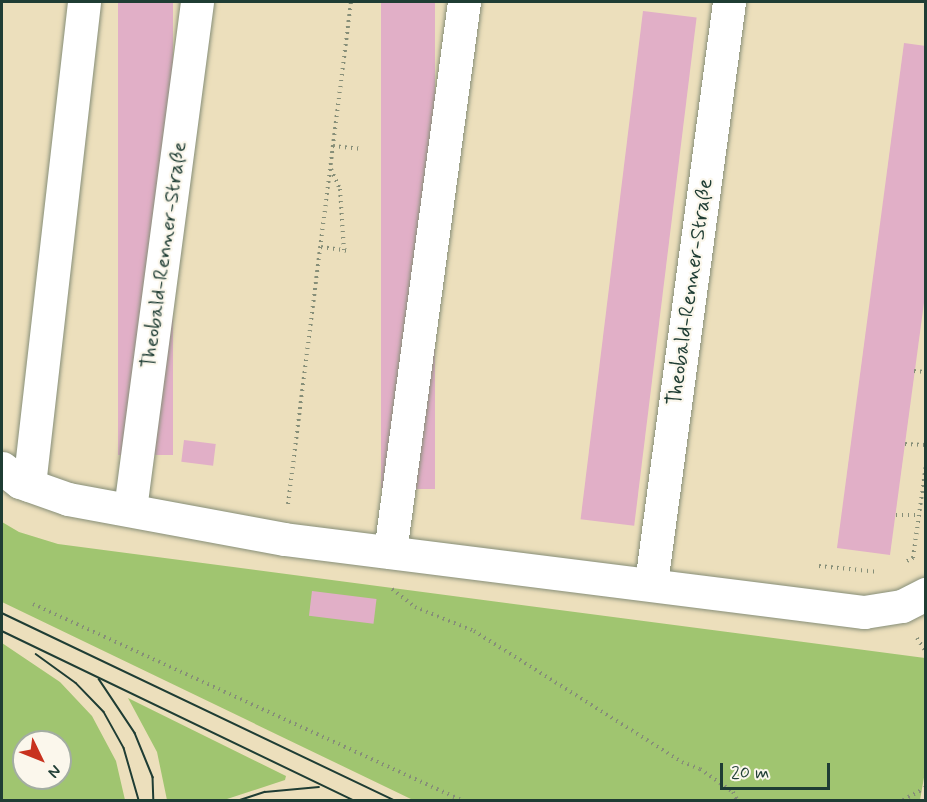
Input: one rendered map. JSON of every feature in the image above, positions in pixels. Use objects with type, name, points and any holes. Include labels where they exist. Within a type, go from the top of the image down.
[{"type":"street","points":[[29,485],[84,2]]},
{"type":"street","name":"Theobald-Renner-Straße","points":[[130,509],[197,2]]},
{"type":"street","points":[[387,552],[464,2]]},
{"type":"street","name":"Theobald-Renner-Straße","points":[[651,583],[729,2]]},
{"type":"street","points":[[2,468],[29,485],[68,499],[284,539],[651,583],[864,612],[902,606],[926,594]]},
{"type":"path","points":[[284,539],[351,2]]},
{"type":"path","points":[[333,146],[362,149]]},
{"type":"path","points":[[321,247],[346,250],[340,189],[330,169]]},
{"type":"path","points":[[914,371],[926,372]]},
{"type":"path","points":[[905,444],[926,445]]},
{"type":"path","points":[[897,568],[913,558],[923,503],[926,464]]},
{"type":"path","points":[[896,514],[919,515]]},
{"type":"path","points":[[387,552],[383,582],[415,606],[474,631],[682,762],[699,769],[733,792],[737,801]]},
{"type":"path","points":[[819,566],[888,573]]},
{"type":"path","points":[[33,604],[461,801]]},
{"type":"path","points":[[903,801],[926,787]]},
{"type":"green space","points":[[2,522],[19,532],[58,544],[925,658],[926,766],[920,800],[413,800],[2,602]]},
{"type":"green space","points":[[2,643],[60,682],[92,716],[116,761],[125,800],[2,800]]},
{"type":"green space","points":[[128,698],[286,776],[285,780],[224,800],[167,800],[157,752]]},
{"type":"building","points":[[118,2],[173,2],[173,455],[118,455]]},
{"type":"building","points":[[381,2],[435,2],[435,489],[381,489]]},
{"type":"building","points":[[643,11],[697,18],[634,526],[581,519]]},
{"type":"building","points":[[904,43],[926,46],[926,288],[890,555],[837,548]]},
{"type":"building","points":[[184,440],[216,444],[213,466],[181,462]]},
{"type":"building","points":[[312,591],[377,599],[373,624],[309,616]]},
{"type":"tram line","points":[[2,613],[394,800]]},
{"type":"tram line","points":[[2,631],[353,800]]},
{"type":"tram line","points":[[36,654],[76,683],[104,712],[124,748],[139,800]]},
{"type":"tram line","points":[[99,679],[135,733],[153,777],[154,800]]},
{"type":"tram line","points":[[240,800],[265,792],[319,787]]}]
